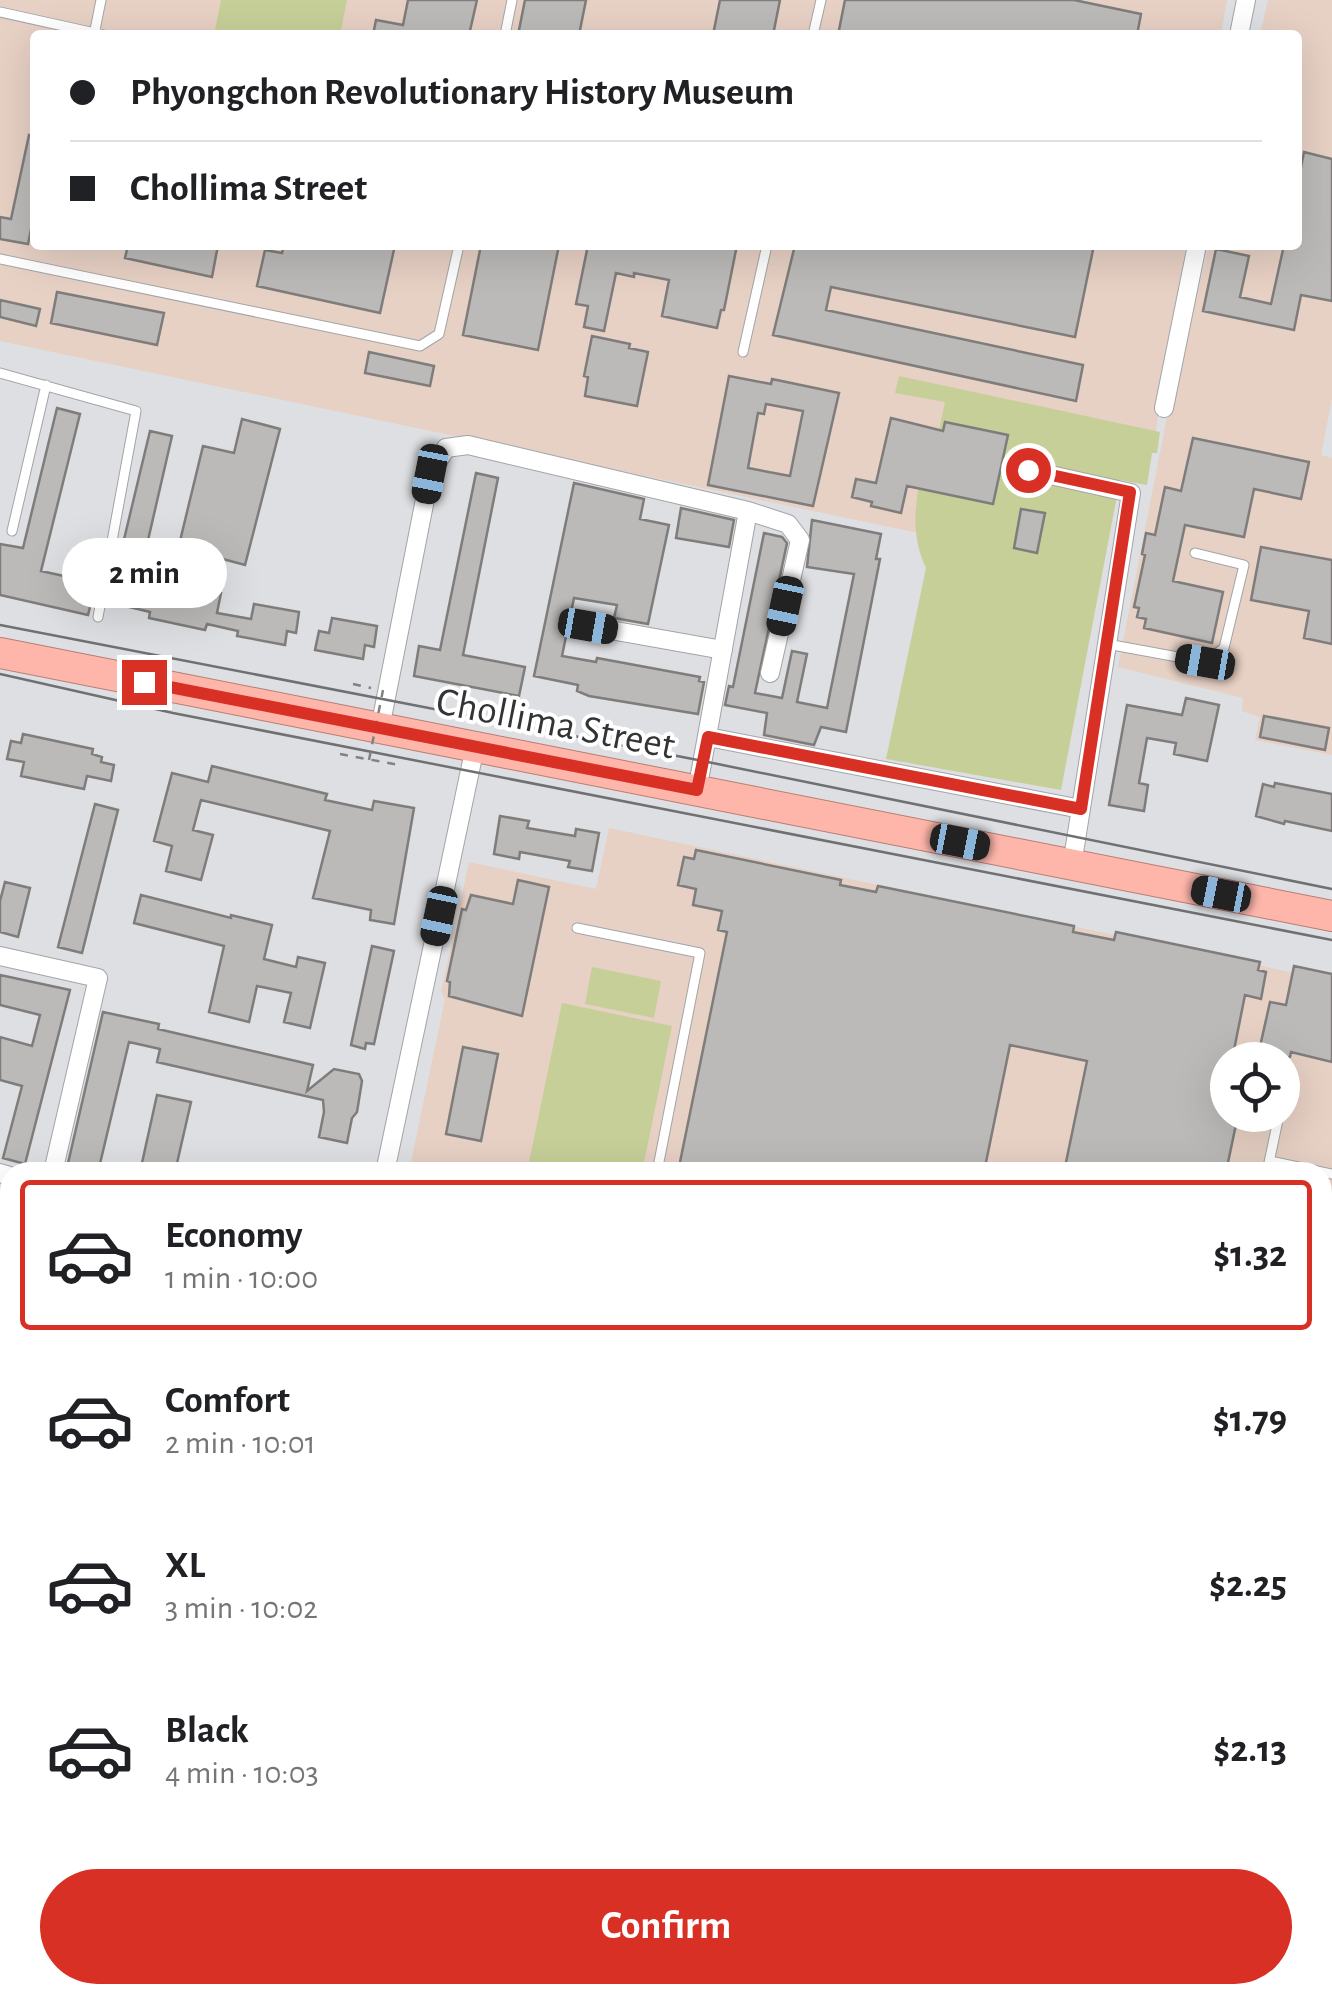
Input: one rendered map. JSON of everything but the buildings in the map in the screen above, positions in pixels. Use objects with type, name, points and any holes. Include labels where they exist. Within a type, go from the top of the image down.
[{"type":"highway","name":"Chollima Street","points":[[0,653],[1332,916]]},
{"type":"street","points":[[1240,30],[1246,0]]},
{"type":"street","points":[[1164,408],[1196,250]]},
{"type":"street","points":[[380,728],[430,474],[446,448],[468,445],[748,511],[788,524],[800,540],[770,673]]},
{"type":"street","points":[[1028,470],[1130,492],[1072,864]]},
{"type":"street","points":[[697,790],[748,511]]},
{"type":"street","points":[[588,626],[723,650]]},
{"type":"street","points":[[708,737],[1081,809]]},
{"type":"street","points":[[387,1162],[475,747]]},
{"type":"street","points":[[0,956],[98,978],[54,1162]]},
{"type":"lane","points":[[97,30],[101,0]]},
{"type":"lane","points":[[506,30],[512,0]]},
{"type":"lane","points":[[814,30],[821,0]]},
{"type":"lane","points":[[0,12],[79,30]]},
{"type":"lane","points":[[0,259],[420,346],[438,334],[458,250]]},
{"type":"lane","points":[[743,352],[766,250]]},
{"type":"lane","points":[[0,373],[136,412],[98,617]]},
{"type":"lane","points":[[12,532],[46,384]]},
{"type":"lane","points":[[1107,644],[1205,662],[1224,648],[1244,565],[1195,553]]},
{"type":"lane","points":[[576,928],[700,954],[659,1162]]},
{"type":"lane","points":[[1275,1132],[1270,1161],[1275,1162]]},
{"type":"path","points":[[352,684],[383,690],[369,760]]},
{"type":"path","points":[[340,754],[398,765]]},
{"type":"shaded area","points":[[0,0],[1227,0],[1222,30],[30,30],[30,250],[1185,250],[1155,435],[933,536],[0,341]]},
{"type":"shaded area","points":[[1268,0],[1332,0],[1332,398],[1321,455],[1332,458],[1332,755],[1255,740],[1260,717],[1242,711],[1243,698],[1118,667],[1166,422],[1208,250],[1302,250],[1302,30],[1261,30]]},
{"type":"shaded area","points":[[609,828],[1332,981],[1332,1162],[411,1162],[445,999],[441,992],[469,862],[596,889]]},
{"type":"green space","points":[[221,0],[347,0],[341,30],[215,30]]},
{"type":"green space","points":[[899,376],[1160,432],[1147,485],[1120,480],[1061,790],[886,759],[926,568],[916,534],[920,482],[931,429],[939,430],[945,402],[895,393]]},
{"type":"green space","points":[[592,967],[661,981],[654,1018],[585,1004]]},
{"type":"green space","points":[[562,1003],[672,1026],[644,1162],[529,1162]]},
{"type":"tram line","points":[[0,625],[703,761],[1332,889]]},
{"type":"tram line","points":[[0,674],[173,713],[1332,940]]},
{"type":"route","points":[[144,682],[697,790],[708,737],[1081,809],[1130,492],[1028,470]]}]
